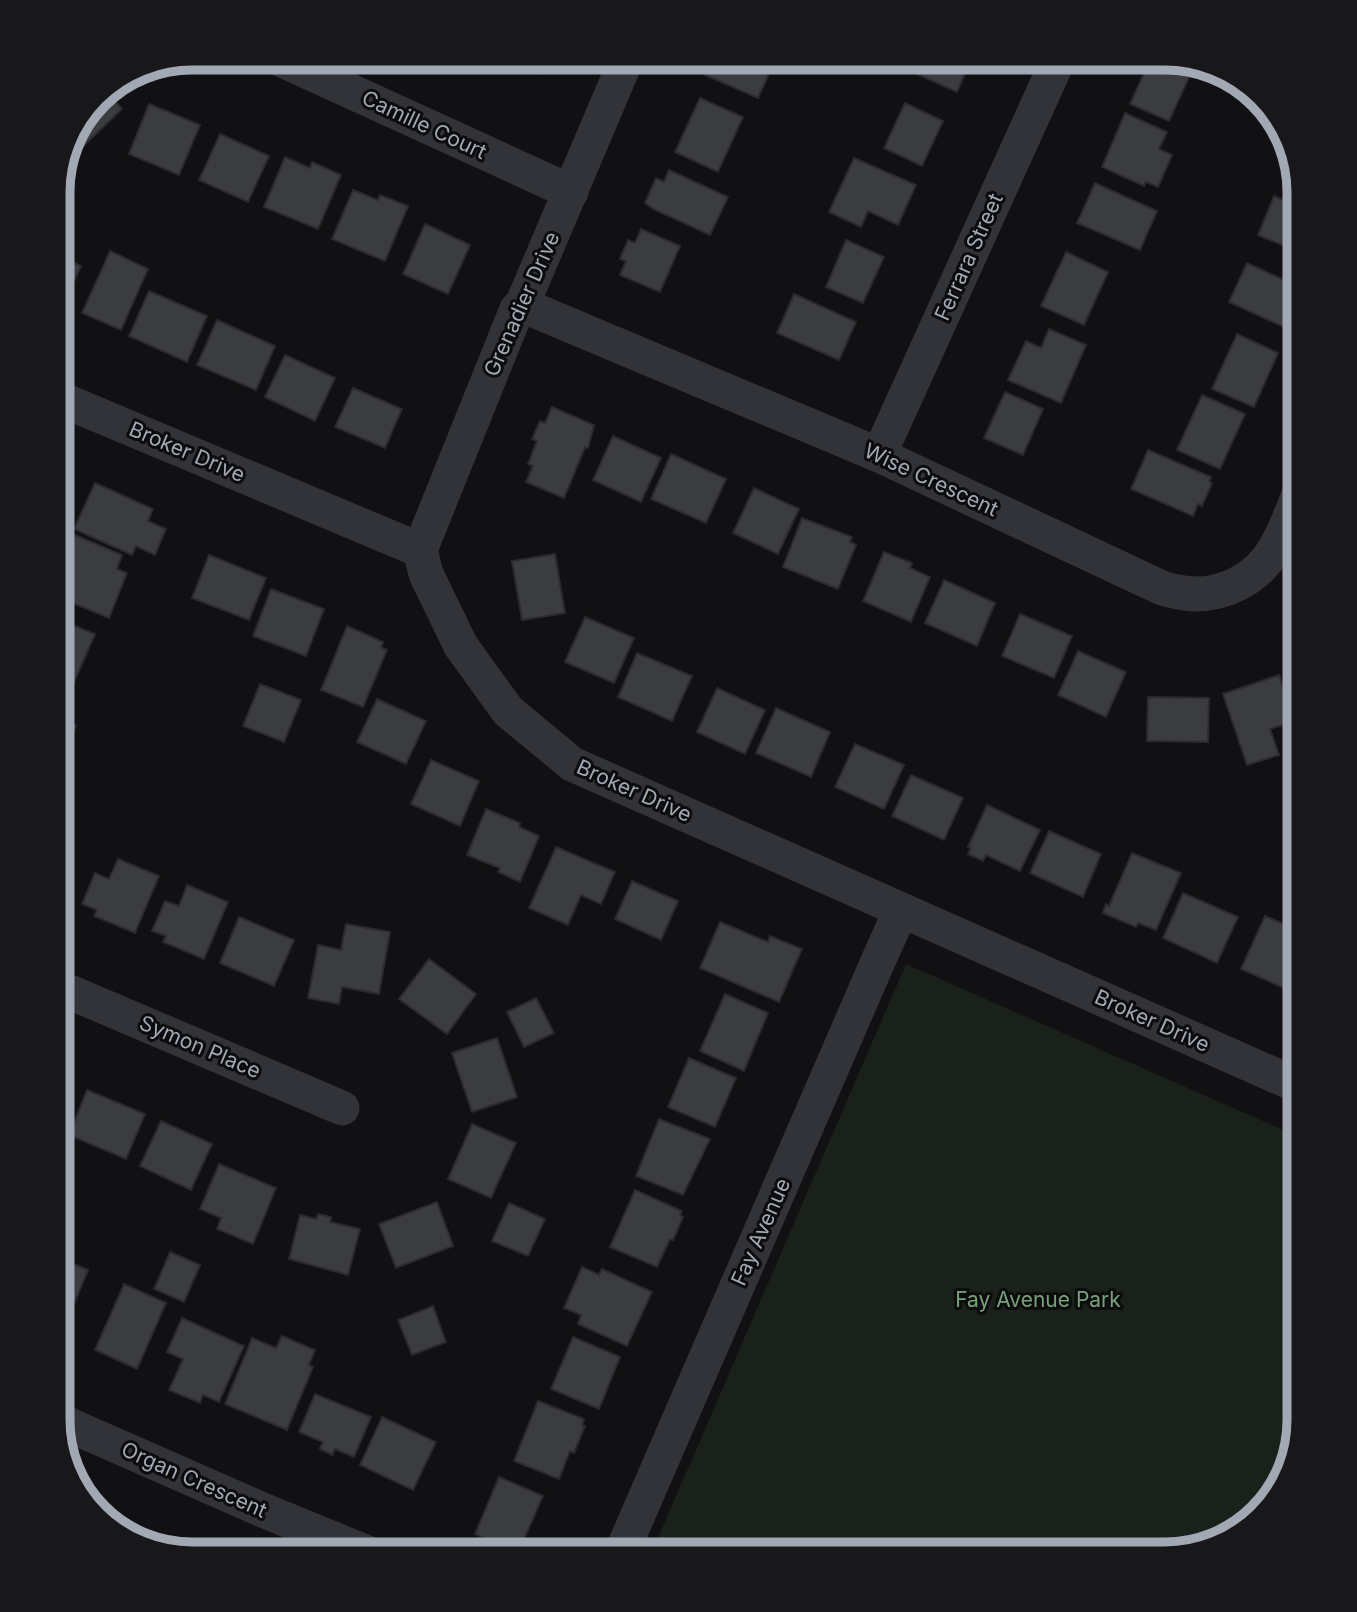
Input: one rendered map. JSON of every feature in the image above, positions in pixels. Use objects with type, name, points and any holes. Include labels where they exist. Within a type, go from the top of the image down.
[{"type":"street","name":"Camille Court","points":[[304,70],[570,192]]},
{"type":"street","name":"Grenadier Drive","points":[[420,550],[517,309],[522,305],[622,70]]},
{"type":"street","name":"Ferrara Street","points":[[879,455],[1054,70]]},
{"type":"street","name":"Wise Crescent","points":[[522,305],[879,455],[1162,588],[1202,594],[1225,590],[1250,577],[1267,561],[1287,522]]},
{"type":"street","name":"Broker Drive","points":[[70,403],[420,550],[426,574],[461,646],[500,701],[508,712],[572,764],[1287,1081]]},
{"type":"street","name":"Fay Avenue","points":[[626,1542],[901,910]]},
{"type":"street","name":"Symon Place","points":[[70,991],[342,1108]]},
{"type":"street","name":"Organ Crescent","points":[[70,1425],[341,1542]]},
{"type":"green space","name":"Fay Avenue Park","points":[[906,964],[1287,1132],[1286,1436],[1274,1474],[1262,1494],[1226,1526],[1204,1536],[1165,1542],[656,1542]]},
{"type":"building","points":[[707,70],[771,70],[758,98],[705,75]]},
{"type":"building","points":[[908,70],[967,70],[957,92]]},
{"type":"building","points":[[1146,70],[1173,70],[1190,75],[1169,121],[1130,104]]},
{"type":"building","points":[[118,95],[120,98],[116,102],[122,109],[77,152],[95,118]]},
{"type":"building","points":[[700,98],[743,117],[718,172],[675,152]]},
{"type":"building","points":[[905,103],[943,121],[922,166],[884,148]]},
{"type":"building","points":[[149,104],[200,125],[179,175],[129,154]]},
{"type":"building","points":[[1125,113],[1167,132],[1159,149],[1172,155],[1158,187],[1146,182],[1144,186],[1102,167]]},
{"type":"building","points":[[220,134],[269,156],[248,202],[199,180]]},
{"type":"building","points":[[285,157],[310,168],[312,162],[341,175],[318,229],[264,207]]},
{"type":"building","points":[[854,158],[916,185],[898,225],[868,211],[861,227],[829,212]]},
{"type":"building","points":[[669,170],[728,197],[710,235],[645,203],[656,178],[664,182]]},
{"type":"building","points":[[1095,183],[1157,211],[1140,250],[1077,223]]},
{"type":"building","points":[[353,190],[378,200],[380,195],[408,206],[385,261],[332,239]]},
{"type":"building","points":[[1274,196],[1287,202],[1287,247],[1258,235]]},
{"type":"building","points":[[425,224],[470,245],[448,294],[403,274]]},
{"type":"building","points":[[641,229],[680,246],[660,292],[620,275],[626,261],[620,259],[628,240],[635,243]]},
{"type":"building","points":[[846,240],[884,257],[863,303],[826,287]]},
{"type":"building","points":[[110,251],[148,269],[121,330],[82,313]]},
{"type":"building","points":[[1066,252],[1108,272],[1084,325],[1041,306]]},
{"type":"building","points":[[70,261],[81,266],[70,290]]},
{"type":"building","points":[[1247,263],[1287,281],[1287,329],[1229,302]]},
{"type":"building","points":[[149,291],[207,316],[187,362],[129,336]]},
{"type":"building","points":[[794,294],[856,322],[839,360],[777,333]]},
{"type":"building","points":[[217,320],[275,346],[256,390],[197,365]]},
{"type":"building","points":[[1049,329],[1086,345],[1061,403],[1008,380],[1026,341],[1041,348]]},
{"type":"building","points":[[1237,334],[1278,353],[1254,407],[1212,389]]},
{"type":"building","points":[[285,355],[335,378],[315,421],[265,397]]},
{"type":"building","points":[[353,388],[402,409],[385,448],[335,427]]},
{"type":"building","points":[[1005,392],[1043,409],[1023,455],[984,438]]},
{"type":"building","points":[[1202,395],[1245,414],[1220,469],[1177,450]]},
{"type":"building","points":[[552,407],[594,425],[588,448],[585,447],[564,498],[526,482],[533,466],[528,464],[537,441],[532,439],[540,421],[545,423]]},
{"type":"building","points":[[613,436],[661,458],[641,502],[593,480]]},
{"type":"building","points":[[1148,450],[1211,477],[1209,481],[1212,483],[1202,506],[1198,504],[1193,516],[1131,489]]},
{"type":"building","points":[[671,454],[726,479],[706,523],[651,499]]},
{"type":"building","points":[[95,483],[153,509],[148,521],[166,529],[155,555],[136,546],[132,555],[74,529]]},
{"type":"building","points":[[754,488],[799,509],[778,554],[733,533]]},
{"type":"building","points":[[802,518],[852,537],[850,542],[856,545],[838,589],[783,567]]},
{"type":"building","points":[[75,535],[122,555],[117,569],[127,573],[109,618],[70,602],[70,546]]},
{"type":"building","points":[[884,552],[912,563],[910,568],[930,577],[911,622],[863,601]]},
{"type":"building","points":[[555,554],[565,613],[522,620],[512,561]]},
{"type":"building","points":[[209,555],[266,578],[249,620],[192,598]]},
{"type":"building","points":[[944,580],[995,603],[977,646],[925,623]]},
{"type":"building","points":[[271,589],[324,609],[306,656],[253,636]]},
{"type":"building","points":[[1020,614],[1072,636],[1054,678],[1002,656]]},
{"type":"building","points":[[585,617],[634,638],[614,683],[565,662]]},
{"type":"building","points":[[70,624],[95,634],[70,692]]},
{"type":"building","points":[[347,626],[383,642],[381,647],[387,650],[363,707],[321,690]]},
{"type":"building","points":[[1078,651],[1126,672],[1106,717],[1058,695]]},
{"type":"building","points":[[637,653],[692,676],[672,721],[618,697]]},
{"type":"building","points":[[1279,675],[1287,698],[1287,724],[1270,729],[1279,755],[1247,765],[1223,694]]},
{"type":"building","points":[[260,684],[301,700],[284,742],[243,726]]},
{"type":"building","points":[[717,688],[765,710],[745,754],[697,732]]},
{"type":"building","points":[[1148,697],[1209,698],[1208,742],[1147,741]]},
{"type":"building","points":[[377,699],[426,721],[406,764],[357,742]]},
{"type":"building","points":[[776,708],[830,732],[811,777],[756,753]]},
{"type":"building","points":[[70,723],[76,726],[70,739]]},
{"type":"building","points":[[855,744],[904,765],[884,809],[835,787]]},
{"type":"building","points":[[431,760],[479,781],[460,826],[411,804]]},
{"type":"building","points":[[911,775],[963,798],[944,840],[892,816]]},
{"type":"building","points":[[987,805],[1040,830],[1020,871],[986,855],[983,861],[968,854],[971,848],[968,847]]},
{"type":"building","points":[[486,809],[520,823],[519,827],[539,836],[520,882],[498,872],[500,868],[467,855]]},
{"type":"building","points":[[1049,831],[1101,854],[1083,897],[1030,873]]},
{"type":"building","points":[[556,847],[615,872],[601,904],[581,895],[568,925],[529,908]]},
{"type":"building","points":[[1132,853],[1181,873],[1156,930],[1138,923],[1136,927],[1103,913],[1106,904],[1109,906]]},
{"type":"building","points":[[118,859],[159,876],[135,933],[94,916],[97,910],[82,904],[95,873],[109,879]]},
{"type":"building","points":[[632,881],[678,901],[661,940],[615,919]]},
{"type":"building","points":[[187,885],[228,902],[204,959],[163,942],[166,936],[152,931],[165,901],[179,906]]},
{"type":"building","points":[[1183,893],[1238,917],[1217,963],[1163,938]]},
{"type":"building","points":[[1265,916],[1287,925],[1287,989],[1241,969]]},
{"type":"building","points":[[239,917],[294,940],[274,986],[220,963]]},
{"type":"building","points":[[720,922],[768,942],[770,936],[802,949],[779,1002],[700,968]]},
{"type":"building","points":[[346,924],[390,932],[379,994],[342,987],[339,1004],[308,998],[318,945],[341,950]]},
{"type":"building","points":[[429,959],[476,994],[447,1034],[399,999]]},
{"type":"building","points":[[725,994],[768,1013],[744,1071],[700,1051]]},
{"type":"building","points":[[536,998],[554,1033],[524,1047],[507,1012]]},
{"type":"building","points":[[497,1038],[517,1097],[472,1112],[452,1053]]},
{"type":"building","points":[[689,1058],[736,1078],[715,1127],[668,1107]]},
{"type":"building","points":[[87,1090],[145,1114],[126,1159],[70,1135]]},
{"type":"building","points":[[659,1119],[710,1139],[683,1195],[636,1176]]},
{"type":"building","points":[[161,1121],[212,1144],[191,1190],[140,1166]]},
{"type":"building","points":[[472,1124],[516,1143],[491,1198],[448,1179]]},
{"type":"building","points":[[219,1164],[276,1188],[253,1244],[217,1229],[221,1218],[200,1209]]},
{"type":"building","points":[[635,1190],[682,1211],[680,1215],[683,1217],[673,1240],[670,1239],[657,1267],[610,1247]]},
{"type":"building","points":[[437,1202],[453,1246],[396,1268],[379,1224]]},
{"type":"building","points":[[509,1203],[545,1219],[528,1256],[492,1241]]},
{"type":"building","points":[[318,1214],[331,1217],[330,1222],[360,1229],[348,1275],[289,1259],[300,1215],[316,1219]]},
{"type":"building","points":[[170,1252],[200,1265],[184,1302],[154,1289]]},
{"type":"building","points":[[70,1262],[88,1270],[70,1314]]},
{"type":"building","points":[[582,1267],[599,1275],[602,1269],[652,1292],[627,1346],[578,1324],[581,1315],[564,1308]]},
{"type":"building","points":[[124,1284],[166,1303],[137,1369],[95,1350]]},
{"type":"building","points":[[433,1306],[446,1342],[412,1355],[398,1320]]},
{"type":"building","points":[[182,1318],[244,1346],[219,1402],[203,1395],[200,1403],[169,1390],[183,1359],[167,1352]]},
{"type":"building","points":[[282,1336],[315,1350],[309,1365],[313,1367],[287,1430],[225,1404],[252,1338],[276,1348]]},
{"type":"building","points":[[573,1337],[620,1357],[599,1409],[551,1389]]},
{"type":"building","points":[[315,1394],[371,1417],[354,1457],[335,1449],[332,1455],[320,1449],[323,1442],[299,1432]]},
{"type":"building","points":[[538,1401],[584,1419],[582,1425],[585,1426],[574,1453],[570,1451],[559,1479],[514,1461]]},
{"type":"building","points":[[382,1417],[436,1442],[413,1490],[360,1465]]},
{"type":"building","points":[[499,1477],[543,1496],[523,1542],[493,1542],[475,1534]]}]
